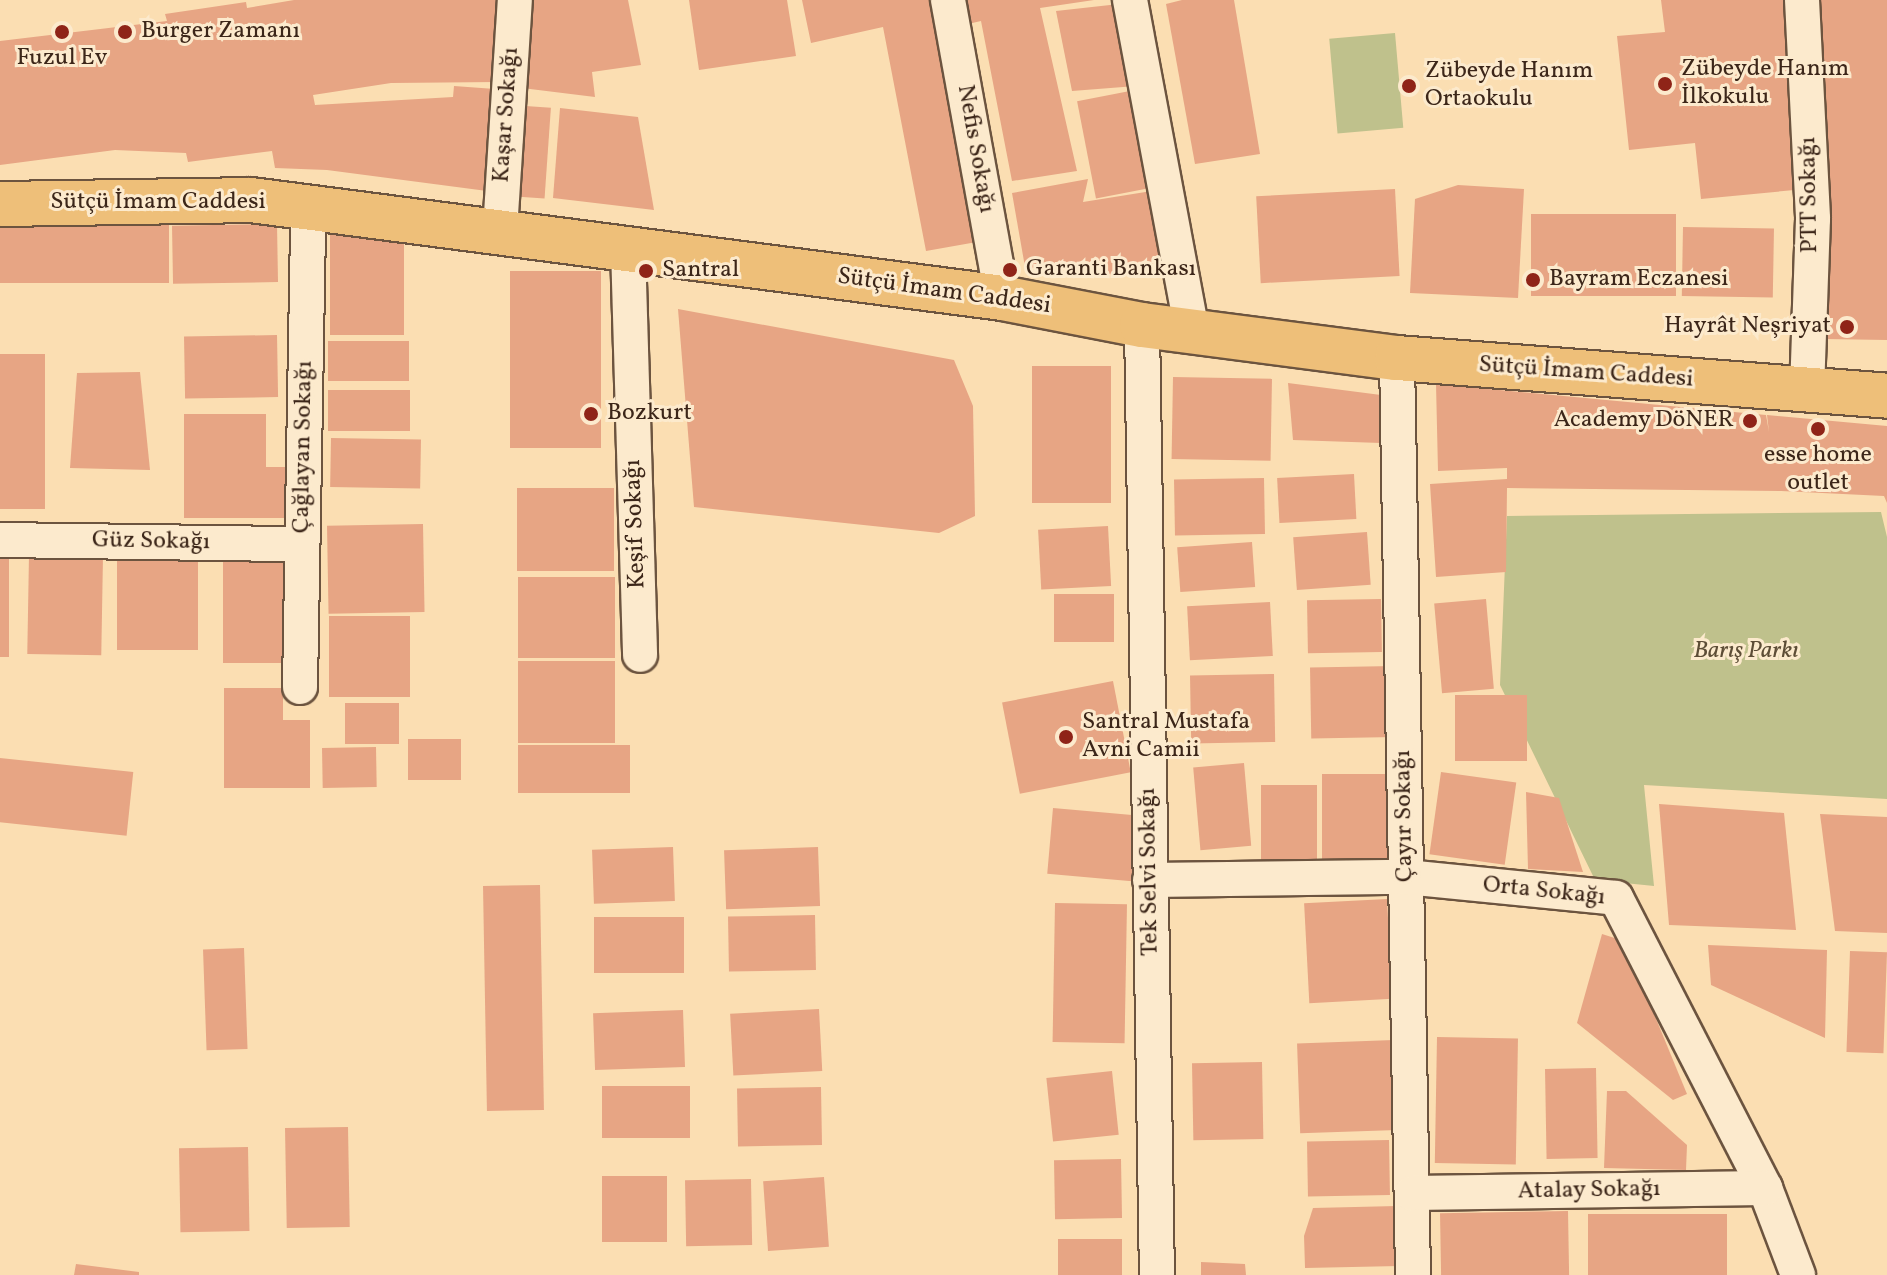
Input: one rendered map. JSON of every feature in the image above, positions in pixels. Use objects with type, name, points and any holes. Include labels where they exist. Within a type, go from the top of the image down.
[{"type":"main road","name":"Sütçü İmam Caddesi","points":[[0,204],[251,200],[500,230],[1002,298],[1142,325],[1397,358],[1887,396]]},
{"type":"street","name":"Kaşar Sokağı","points":[[500,230],[515,0]]},
{"type":"street","name":"Nefis Sokağı","points":[[948,0],[1002,298]]},
{"type":"street","points":[[1130,0],[1192,331]]},
{"type":"street","name":"PTT Sokağı","points":[[1802,0],[1813,219],[1807,390]]},
{"type":"street","name":"Çağlayan Sokağı","points":[[300,687],[308,207]]},
{"type":"street","name":"Keşif Sokağı","points":[[628,248],[640,655]]},
{"type":"street","name":"Tek Selvi Sokağı","points":[[1142,325],[1157,1275]]},
{"type":"street","name":"Çayır Sokağı","points":[[1397,358],[1413,1275]]},
{"type":"street","name":"Güz Sokağı","points":[[0,540],[302,544]]},
{"type":"street","name":"Orta Sokağı","points":[[1150,880],[1406,877],[1616,898],[1765,1188],[1798,1275]]},
{"type":"street","name":"Atalay Sokağı","points":[[1412,1193],[1765,1188]]},
{"type":"green space","points":[[1395,33],[1403,128],[1338,133],[1329,39]]},
{"type":"green space","name":"Barış Parkı","points":[[1881,512],[1887,537],[1887,799],[1644,785],[1654,886],[1595,880],[1500,685],[1507,516]]},
{"type":"building","points":[[294,0],[499,0],[497,82],[391,83],[313,95],[315,105],[453,97],[454,86],[495,89],[487,191],[327,170],[275,168],[272,151],[188,162],[186,153],[115,150],[0,165],[0,41],[167,21],[165,14],[246,2],[247,8]]},
{"type":"building","points":[[524,0],[628,0],[641,65],[592,72],[595,97],[522,88]]},
{"type":"building","points":[[689,0],[787,0],[796,56],[699,70]]},
{"type":"building","points":[[802,0],[941,0],[988,240],[926,251],[883,27],[811,43]]},
{"type":"building","points":[[964,0],[1094,0],[1040,8],[1077,171],[1012,181],[981,21],[968,24]]},
{"type":"building","points":[[1182,0],[1234,0],[1260,154],[1195,164],[1166,4]]},
{"type":"building","points":[[1661,0],[1791,0],[1805,189],[1701,199],[1695,143],[1629,150],[1617,36],[1665,32]]},
{"type":"building","points":[[1812,0],[1887,0],[1887,340],[1824,339]]},
{"type":"building","points":[[1119,4],[1136,86],[1072,91],[1056,11]]},
{"type":"building","points":[[1135,90],[1154,187],[1096,198],[1077,101]]},
{"type":"building","points":[[511,105],[551,108],[545,199],[505,196]]},
{"type":"building","points":[[560,108],[638,117],[654,210],[553,198]]},
{"type":"building","points":[[1088,179],[1083,202],[1158,190],[1167,246],[1143,277],[1025,267],[1012,193]]},
{"type":"building","points":[[1458,185],[1524,189],[1518,298],[1410,293],[1415,199]]},
{"type":"building","points":[[1395,189],[1400,276],[1261,283],[1256,196]]},
{"type":"building","points":[[1531,214],[1676,214],[1676,296],[1531,296]]},
{"type":"building","points":[[277,224],[278,282],[173,284],[172,226]]},
{"type":"building","points":[[0,225],[169,225],[169,283],[0,283]]},
{"type":"building","points":[[1683,227],[1774,229],[1773,298],[1682,296]]},
{"type":"building","points":[[330,228],[404,228],[404,335],[330,335]]},
{"type":"building","points":[[510,271],[601,271],[601,448],[510,448]]},
{"type":"building","points":[[678,309],[954,360],[973,406],[975,516],[939,533],[694,507]]},
{"type":"building","points":[[277,335],[278,397],[185,399],[184,337]]},
{"type":"building","points":[[328,341],[409,341],[409,381],[328,381]]},
{"type":"building","points":[[0,354],[45,354],[45,509],[0,509]]},
{"type":"building","points":[[1032,366],[1111,366],[1111,503],[1032,503]]},
{"type":"building","points":[[140,372],[150,470],[70,468],[77,373]]},
{"type":"building","points":[[1173,377],[1272,379],[1271,461],[1172,459]]},
{"type":"building","points":[[1288,383],[1381,395],[1381,443],[1293,440]]},
{"type":"building","points":[[1436,384],[1766,415],[1769,432],[1767,415],[1887,426],[1887,503],[1884,496],[1781,491],[1507,488],[1506,572],[1436,577],[1430,484],[1507,479],[1507,468],[1438,471]]},
{"type":"building","points":[[328,390],[410,390],[410,431],[328,431]]},
{"type":"building","points":[[184,414],[266,414],[266,467],[285,467],[285,518],[184,518]]},
{"type":"building","points":[[331,438],[421,440],[420,489],[330,487]]},
{"type":"building","points":[[1354,474],[1356,519],[1279,523],[1277,478]]},
{"type":"building","points":[[1264,478],[1265,534],[1175,536],[1174,480]]},
{"type":"building","points":[[517,488],[614,488],[614,571],[517,571]]},
{"type":"building","points":[[423,524],[425,612],[329,614],[327,526]]},
{"type":"building","points":[[1108,526],[1111,586],[1041,590],[1038,530]]},
{"type":"building","points":[[1367,532],[1371,585],[1297,590],[1293,537]]},
{"type":"building","points":[[1252,542],[1255,587],[1180,592],[1177,547]]},
{"type":"building","points":[[117,551],[198,551],[198,650],[117,650]]},
{"type":"building","points":[[0,552],[9,552],[9,657],[0,657]]},
{"type":"building","points":[[223,552],[283,552],[283,663],[223,663]]},
{"type":"building","points":[[29,555],[103,556],[101,655],[27,654]]},
{"type":"building","points":[[518,577],[615,577],[615,658],[518,658]]},
{"type":"building","points":[[1054,594],[1114,594],[1114,642],[1054,642]]},
{"type":"building","points":[[1381,599],[1382,652],[1308,653],[1307,600]]},
{"type":"building","points":[[1486,599],[1494,689],[1442,693],[1434,604]]},
{"type":"building","points":[[1270,602],[1273,656],[1190,660],[1187,606]]},
{"type":"building","points":[[329,616],[410,616],[410,697],[329,697]]},
{"type":"building","points":[[518,661],[615,661],[615,743],[518,743]]},
{"type":"building","points":[[1394,666],[1395,737],[1311,738],[1310,667]]},
{"type":"building","points":[[1274,674],[1275,742],[1191,743],[1190,675]]},
{"type":"building","name":"Santral Mustafa Avni Camii","points":[[1113,681],[1131,772],[1020,794],[1002,703]]},
{"type":"building","points":[[224,688],[283,688],[283,720],[310,720],[310,788],[224,788]]},
{"type":"building","points":[[1455,695],[1527,695],[1527,761],[1455,761]]},
{"type":"building","points":[[345,703],[399,703],[399,744],[345,744]]},
{"type":"building","points":[[408,739],[461,739],[461,780],[408,780]]},
{"type":"building","points":[[518,745],[630,745],[630,793],[518,793]]},
{"type":"building","points":[[376,747],[377,787],[323,788],[322,748]]},
{"type":"building","points":[[0,758],[133,772],[127,836],[0,822]]},
{"type":"building","points":[[1244,763],[1251,846],[1200,850],[1193,767]]},
{"type":"building","points":[[1441,772],[1516,783],[1505,865],[1429,854]]},
{"type":"building","points":[[1322,774],[1387,774],[1387,863],[1322,863]]},
{"type":"building","points":[[1261,785],[1317,785],[1317,862],[1261,862]]},
{"type":"building","points":[[1526,792],[1559,798],[1583,872],[1528,869]]},
{"type":"building","points":[[1659,804],[1784,813],[1796,930],[1669,925]]},
{"type":"building","points":[[1053,808],[1138,815],[1132,881],[1047,874]]},
{"type":"building","points":[[1820,814],[1887,817],[1887,933],[1835,931]]},
{"type":"building","points":[[673,847],[675,901],[594,904],[592,850]]},
{"type":"building","points":[[818,847],[820,906],[726,909],[724,850]]},
{"type":"building","points":[[540,885],[544,1110],[487,1111],[483,886]]},
{"type":"building","points":[[1387,899],[1392,999],[1309,1003],[1304,903]]},
{"type":"building","points":[[1055,903],[1127,904],[1125,1043],[1053,1042]]},
{"type":"building","points":[[815,915],[816,970],[729,972],[728,917]]},
{"type":"building","points":[[594,917],[684,917],[684,973],[594,973]]},
{"type":"building","points":[[1602,934],[1624,941],[1687,1094],[1673,1100],[1577,1023]]},
{"type":"building","points":[[1708,945],[1827,950],[1825,1038],[1711,985]]},
{"type":"building","points":[[244,948],[248,1049],[207,1050],[203,949]]},
{"type":"building","points":[[1850,951],[1887,952],[1883,1053],[1846,1052]]},
{"type":"building","points":[[819,1009],[822,1071],[733,1076],[730,1014]]},
{"type":"building","points":[[683,1010],[685,1067],[595,1070],[593,1013]]},
{"type":"building","points":[[1437,1037],[1518,1038],[1516,1164],[1435,1163]]},
{"type":"building","points":[[1394,1040],[1397,1130],[1300,1133],[1297,1043]]},
{"type":"building","points":[[1262,1062],[1263,1139],[1193,1140],[1192,1063]]},
{"type":"building","points":[[1596,1068],[1598,1158],[1547,1159],[1545,1069]]},
{"type":"building","points":[[1112,1071],[1119,1135],[1053,1142],[1046,1078]]},
{"type":"building","points":[[602,1086],[690,1086],[690,1138],[602,1138]]},
{"type":"building","points":[[821,1087],[822,1145],[738,1146],[737,1088]]},
{"type":"building","points":[[1607,1091],[1626,1091],[1687,1145],[1686,1170],[1604,1168]]},
{"type":"building","points":[[348,1127],[350,1227],[287,1228],[285,1128]]},
{"type":"building","points":[[1389,1140],[1390,1195],[1308,1196],[1307,1141]]},
{"type":"building","points":[[248,1147],[249,1231],[180,1232],[179,1148]]},
{"type":"building","points":[[1121,1159],[1122,1218],[1055,1219],[1054,1160]]},
{"type":"building","points":[[602,1176],[667,1176],[667,1242],[602,1242]]},
{"type":"building","points":[[824,1177],[829,1247],[768,1251],[763,1181]]},
{"type":"building","points":[[751,1179],[752,1245],[686,1246],[685,1180]]},
{"type":"building","points":[[1397,1206],[1399,1266],[1305,1268],[1304,1236],[1313,1208]]},
{"type":"building","points":[[1568,1211],[1569,1275],[1441,1275],[1440,1213]]},
{"type":"building","points":[[1588,1214],[1727,1214],[1727,1275],[1588,1275]]},
{"type":"building","points":[[1058,1239],[1122,1239],[1122,1275],[1058,1275]]},
{"type":"building","points":[[1201,1262],[1245,1264],[1246,1275],[1201,1275]]},
{"type":"building","points":[[76,1264],[139,1272],[139,1275],[74,1275]]},
{"type":"place","name":"Fuzul Ev","points":[[62,32]]},
{"type":"place","name":"Burger Zamanı","points":[[125,32]]},
{"type":"place","name":"Zübeyde Hanım İlkokulu","points":[[1665,84]]},
{"type":"place","name":"Zübeyde Hanım Ortaokulu","points":[[1409,86]]},
{"type":"place","name":"Garanti Bankası","points":[[1010,270]]},
{"type":"place","name":"Santral","points":[[646,271]]},
{"type":"place","name":"Bayram Eczanesi","points":[[1533,280]]},
{"type":"place","name":"Hayrât Neşriyat","points":[[1847,327]]},
{"type":"place","name":"Bozkurt","points":[[591,414]]},
{"type":"place","name":"Academy DöNER","points":[[1750,421]]},
{"type":"place","name":"esse home outlet","points":[[1818,429]]},
{"type":"place","name":"Santral Mustafa Avni Camii","points":[[1066,737]]}]
